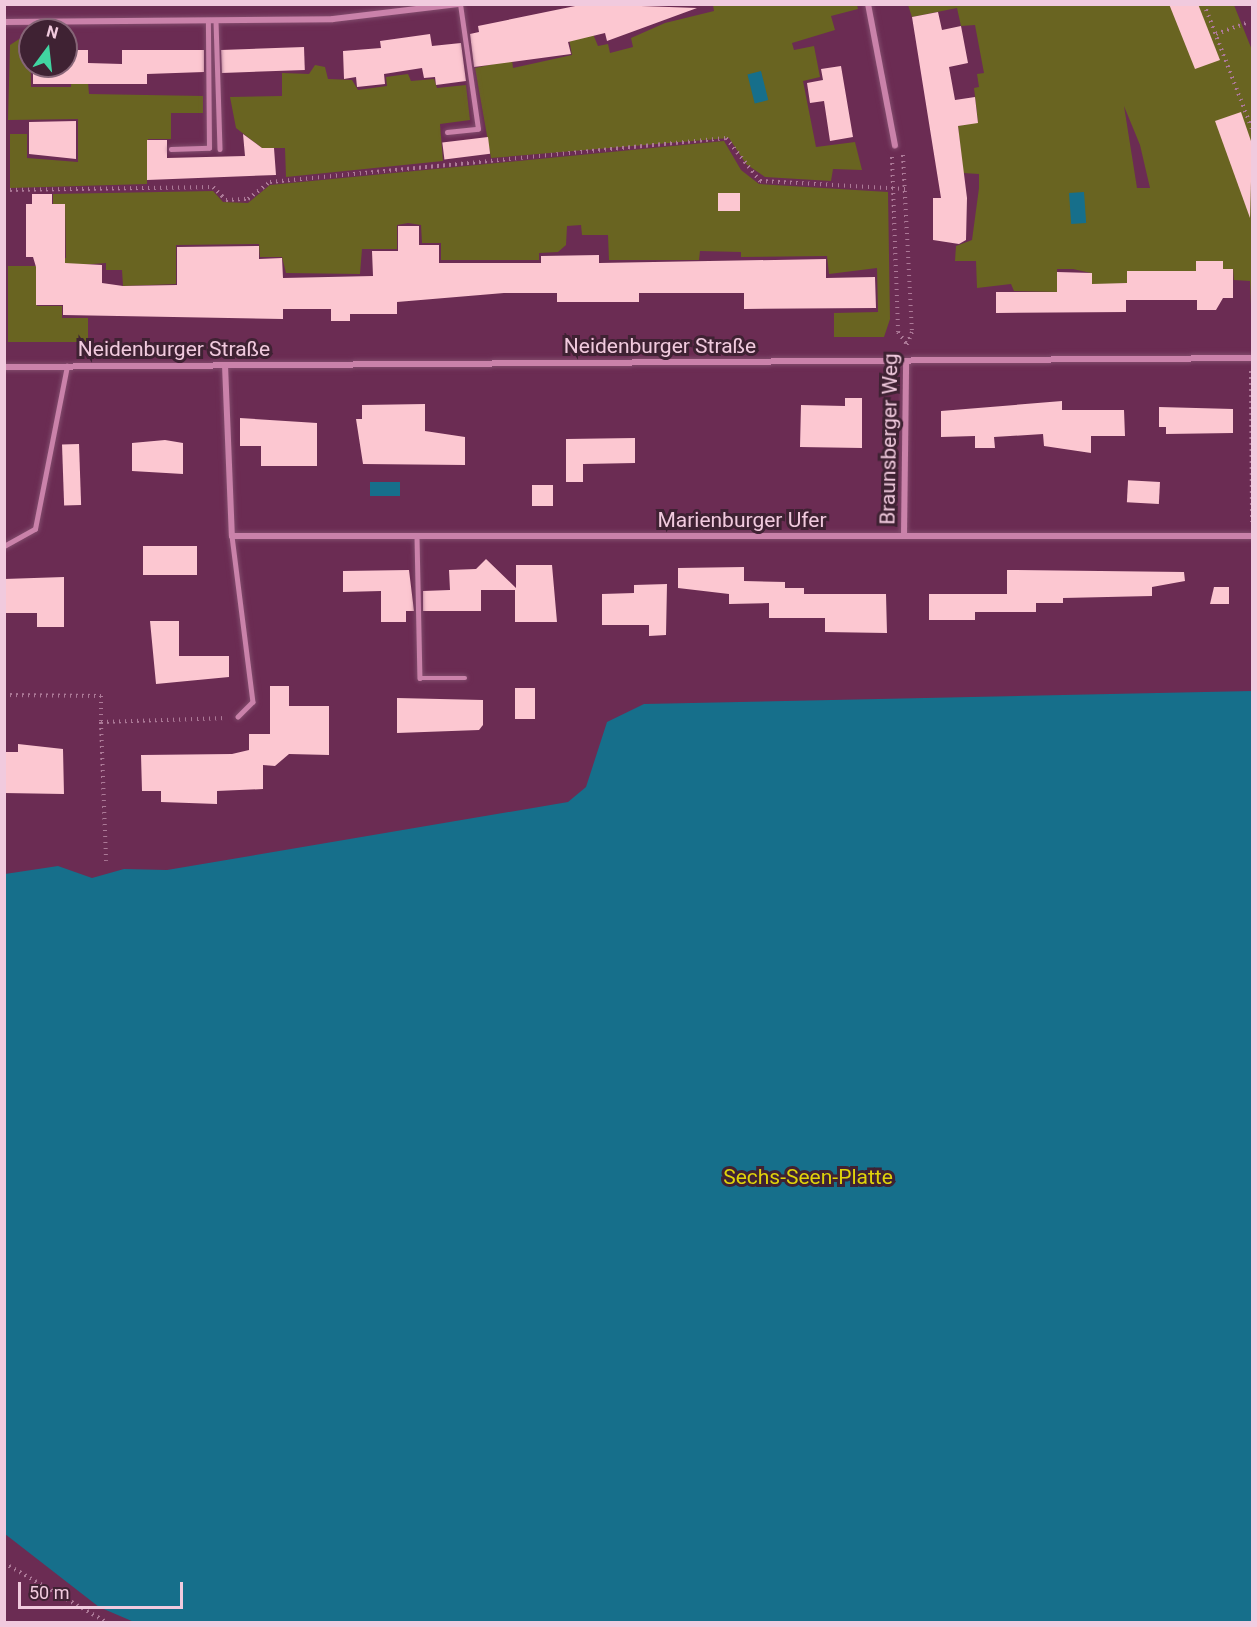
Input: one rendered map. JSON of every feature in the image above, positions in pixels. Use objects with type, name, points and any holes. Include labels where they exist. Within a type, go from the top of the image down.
[{"type":"street","points":[[4,22],[333,19],[459,4]]},
{"type":"street","points":[[868,4],[895,145]]},
{"type":"street","name":"Neidenburger Straße","points":[[4,367],[1251,358]]},
{"type":"street","name":"Braunsberger Weg","points":[[904,536],[906,361]]},
{"type":"street","points":[[225,365],[232,536]]},
{"type":"street","name":"Marienburger Ufer","points":[[232,536],[1252,536]]},
{"type":"lane","points":[[447,132],[478,129],[459,4]]},
{"type":"lane","points":[[171,148],[208,148],[208,21]]},
{"type":"lane","points":[[216,21],[220,149]]},
{"type":"lane","name":"Neidenburger Straße","points":[[4,546],[34,529],[67,366]]},
{"type":"lane","points":[[232,536],[252,702],[238,717]]},
{"type":"lane","points":[[417,537],[420,678],[465,678]]},
{"type":"path","points":[[1204,4],[1252,129]]},
{"type":"path","points":[[1216,34],[1246,23]]},
{"type":"path","points":[[4,190],[213,188],[226,200],[248,199],[270,182],[726,138],[760,181],[906,189]]},
{"type":"path","name":"Braunsberger Weg","points":[[895,145],[898,332],[906,343]]},
{"type":"path","name":"Braunsberger Weg","points":[[895,145],[903,154],[906,189],[912,332],[906,343],[906,361]]},
{"type":"path","points":[[1251,358],[1252,525]]},
{"type":"path","points":[[4,695],[101,696],[106,861]]},
{"type":"path","points":[[101,722],[238,717]]},
{"type":"path","points":[[4,1563],[106,1623]]},
{"type":"shaded area","points":[[713,5],[857,5],[858,9],[831,16],[835,30],[792,43],[794,50],[814,46],[820,77],[803,81],[816,147],[855,142],[862,170],[833,169],[831,181],[765,177],[746,164],[729,138],[491,158],[475,68],[512,60],[513,68],[572,55],[568,33],[590,27],[598,46],[608,44],[610,53],[633,47],[631,38],[665,23],[714,11]]},
{"type":"shaded area","points":[[908,5],[1234,5],[1252,50],[1252,331],[1250,281],[1234,280],[1233,269],[1223,269],[1222,261],[1196,261],[1196,274],[1152,300],[1125,283],[1092,287],[1091,273],[1073,269],[1057,269],[1057,292],[1014,291],[1011,284],[977,288],[976,261],[955,261],[956,246],[972,240],[979,188],[979,174],[963,173],[958,126],[978,122],[974,88],[979,87],[977,74],[984,73],[975,25],[961,26],[957,8],[912,17]],"holes":[[[1124,106],[1140,145],[1150,188],[1137,188]]]},
{"type":"shaded area","points":[[18,40],[18,78],[31,78],[31,87],[71,87],[71,78],[78,78],[78,68],[87,69],[89,94],[203,96],[203,113],[171,113],[171,139],[148,139],[147,184],[10,188],[10,134],[27,134],[27,158],[78,162],[78,119],[8,120],[10,45]]},
{"type":"shaded area","points":[[315,65],[325,67],[328,79],[352,80],[358,90],[387,86],[386,77],[408,74],[411,81],[434,79],[437,88],[466,85],[470,120],[440,124],[443,161],[286,177],[285,148],[262,148],[236,128],[230,97],[282,96],[282,73],[309,74]]},
{"type":"shaded area","points":[[724,141],[741,170],[759,184],[888,192],[890,319],[884,337],[834,337],[834,313],[878,312],[877,268],[829,274],[827,256],[741,257],[741,252],[700,251],[699,260],[609,260],[608,235],[582,235],[581,225],[567,226],[566,245],[558,252],[539,253],[539,260],[441,260],[441,243],[422,243],[421,225],[408,223],[397,225],[397,249],[362,249],[360,274],[286,273],[282,257],[260,257],[259,244],[176,245],[176,284],[123,286],[122,270],[106,270],[106,263],[54,267],[54,259],[66,258],[65,204],[53,204],[53,194],[213,191],[223,202],[248,203],[270,185]]},
{"type":"shaded area","points":[[8,266],[37,266],[37,306],[62,306],[62,318],[88,318],[88,342],[8,342]]},
{"type":"water","points":[[761,71],[768,100],[755,103],[747,74]]},
{"type":"water","points":[[1084,192],[1086,223],[1071,224],[1069,193]]},
{"type":"water","points":[[370,482],[400,482],[400,496],[370,496]]},
{"type":"water","name":"Sechs-Seen-Platte","points":[[1252,691],[1252,1622],[134,1622],[99,1607],[5,1534],[5,874],[58,866],[92,878],[124,869],[167,870],[568,802],[586,787],[607,722],[644,704]]},
{"type":"building","points":[[585,4],[697,8],[607,41],[605,33],[568,42],[571,54],[474,67],[470,34],[479,32],[478,26]]},
{"type":"building","points":[[1169,4],[1198,4],[1220,60],[1195,69]]},
{"type":"building","points":[[938,12],[942,30],[961,26],[968,63],[949,67],[955,100],[975,97],[978,123],[958,126],[967,198],[966,240],[959,244],[933,240],[933,198],[941,198],[912,17]]},
{"type":"building","points":[[430,34],[432,46],[461,43],[466,81],[436,85],[435,77],[424,78],[422,68],[384,74],[385,84],[357,87],[356,77],[344,79],[343,51],[381,48],[380,41]]},
{"type":"building","points":[[304,47],[305,70],[222,73],[221,50]]},
{"type":"building","points":[[78,50],[88,50],[88,63],[122,64],[122,50],[204,50],[204,72],[147,74],[147,84],[33,84],[33,78],[78,78]]},
{"type":"building","points":[[841,66],[853,137],[830,141],[824,101],[810,103],[807,83],[823,80],[821,69]]},
{"type":"building","points":[[1241,112],[1252,144],[1250,218],[1215,121]]},
{"type":"building","points":[[76,121],[76,159],[29,154],[29,122]]},
{"type":"building","points":[[243,134],[262,148],[274,148],[276,175],[147,180],[147,140],[167,140],[167,158],[245,156]]},
{"type":"building","points":[[488,137],[490,154],[444,159],[442,143]]},
{"type":"building","points":[[718,193],[740,193],[740,211],[718,211]]},
{"type":"building","points":[[32,194],[52,194],[52,204],[65,204],[65,263],[102,265],[102,283],[123,286],[177,285],[177,247],[259,246],[259,259],[282,258],[283,278],[373,276],[372,251],[398,251],[398,226],[419,226],[419,245],[439,245],[439,263],[541,263],[541,256],[599,255],[599,263],[826,259],[826,278],[875,277],[876,308],[744,309],[744,293],[639,293],[639,302],[557,302],[557,293],[504,293],[397,302],[397,314],[350,314],[350,321],[331,321],[331,309],[283,309],[283,319],[63,315],[63,305],[36,305],[36,267],[33,257],[26,257],[26,204],[32,204]]},
{"type":"building","points":[[1196,261],[1223,261],[1223,269],[1233,269],[1233,298],[1223,298],[1216,310],[1197,310],[1197,300],[1126,300],[1126,312],[996,313],[996,292],[1057,292],[1057,272],[1092,273],[1092,284],[1127,283],[1127,271],[1196,271]]},
{"type":"building","points":[[845,398],[862,398],[862,448],[800,447],[801,405],[845,406]]},
{"type":"building","points":[[1062,401],[1062,410],[1124,410],[1125,436],[1091,436],[1091,453],[1044,446],[1043,434],[994,437],[995,448],[975,448],[975,436],[941,437],[941,411]]},
{"type":"building","points":[[425,404],[425,431],[465,437],[465,465],[363,464],[356,419],[362,419],[362,405]]},
{"type":"building","points":[[1159,407],[1233,409],[1233,433],[1166,434],[1166,427],[1159,427]]},
{"type":"building","points":[[240,418],[317,423],[317,466],[261,466],[261,446],[240,446]]},
{"type":"building","points":[[635,438],[635,463],[583,464],[583,482],[566,482],[566,439]]},
{"type":"building","points":[[165,440],[183,443],[183,474],[132,471],[132,443]]},
{"type":"building","points":[[79,444],[81,505],[64,506],[62,445]]},
{"type":"building","points":[[1128,480],[1160,482],[1159,504],[1127,502]]},
{"type":"building","points":[[532,485],[553,485],[553,506],[532,506]]},
{"type":"building","points":[[143,546],[197,546],[197,575],[143,575]]},
{"type":"building","points":[[486,559],[516,588],[516,565],[552,565],[557,622],[515,622],[515,590],[481,590],[481,611],[423,611],[423,591],[450,590],[449,570],[476,569]]},
{"type":"building","points":[[744,567],[744,581],[785,582],[785,588],[804,588],[804,594],[886,594],[887,633],[825,632],[825,618],[769,618],[769,603],[729,604],[729,594],[678,588],[678,568]]},
{"type":"building","points":[[409,570],[414,611],[406,611],[406,622],[381,622],[381,591],[343,592],[343,571]]},
{"type":"building","points":[[1007,570],[1184,572],[1185,581],[1152,587],[1152,596],[1063,598],[1063,603],[1036,603],[1036,612],[975,612],[975,620],[929,620],[929,594],[1007,594]]},
{"type":"building","points":[[64,577],[64,627],[37,627],[37,613],[4,613],[4,579]]},
{"type":"building","points":[[667,584],[666,635],[649,636],[649,625],[602,625],[602,594],[634,593],[634,585]]},
{"type":"building","points":[[1214,587],[1229,587],[1229,604],[1210,604]]},
{"type":"building","points":[[150,621],[179,621],[179,656],[229,656],[229,677],[156,684]]},
{"type":"building","points":[[270,686],[289,686],[289,706],[329,706],[329,755],[289,754],[275,766],[263,765],[263,789],[217,791],[217,804],[161,802],[161,791],[142,791],[141,755],[232,754],[249,750],[249,734],[270,734]]},
{"type":"building","points":[[515,688],[535,688],[535,719],[515,719]]},
{"type":"building","points":[[397,698],[483,700],[483,725],[479,730],[397,733]]},
{"type":"building","points":[[18,744],[63,749],[64,794],[4,793],[4,752],[18,752]]}]
